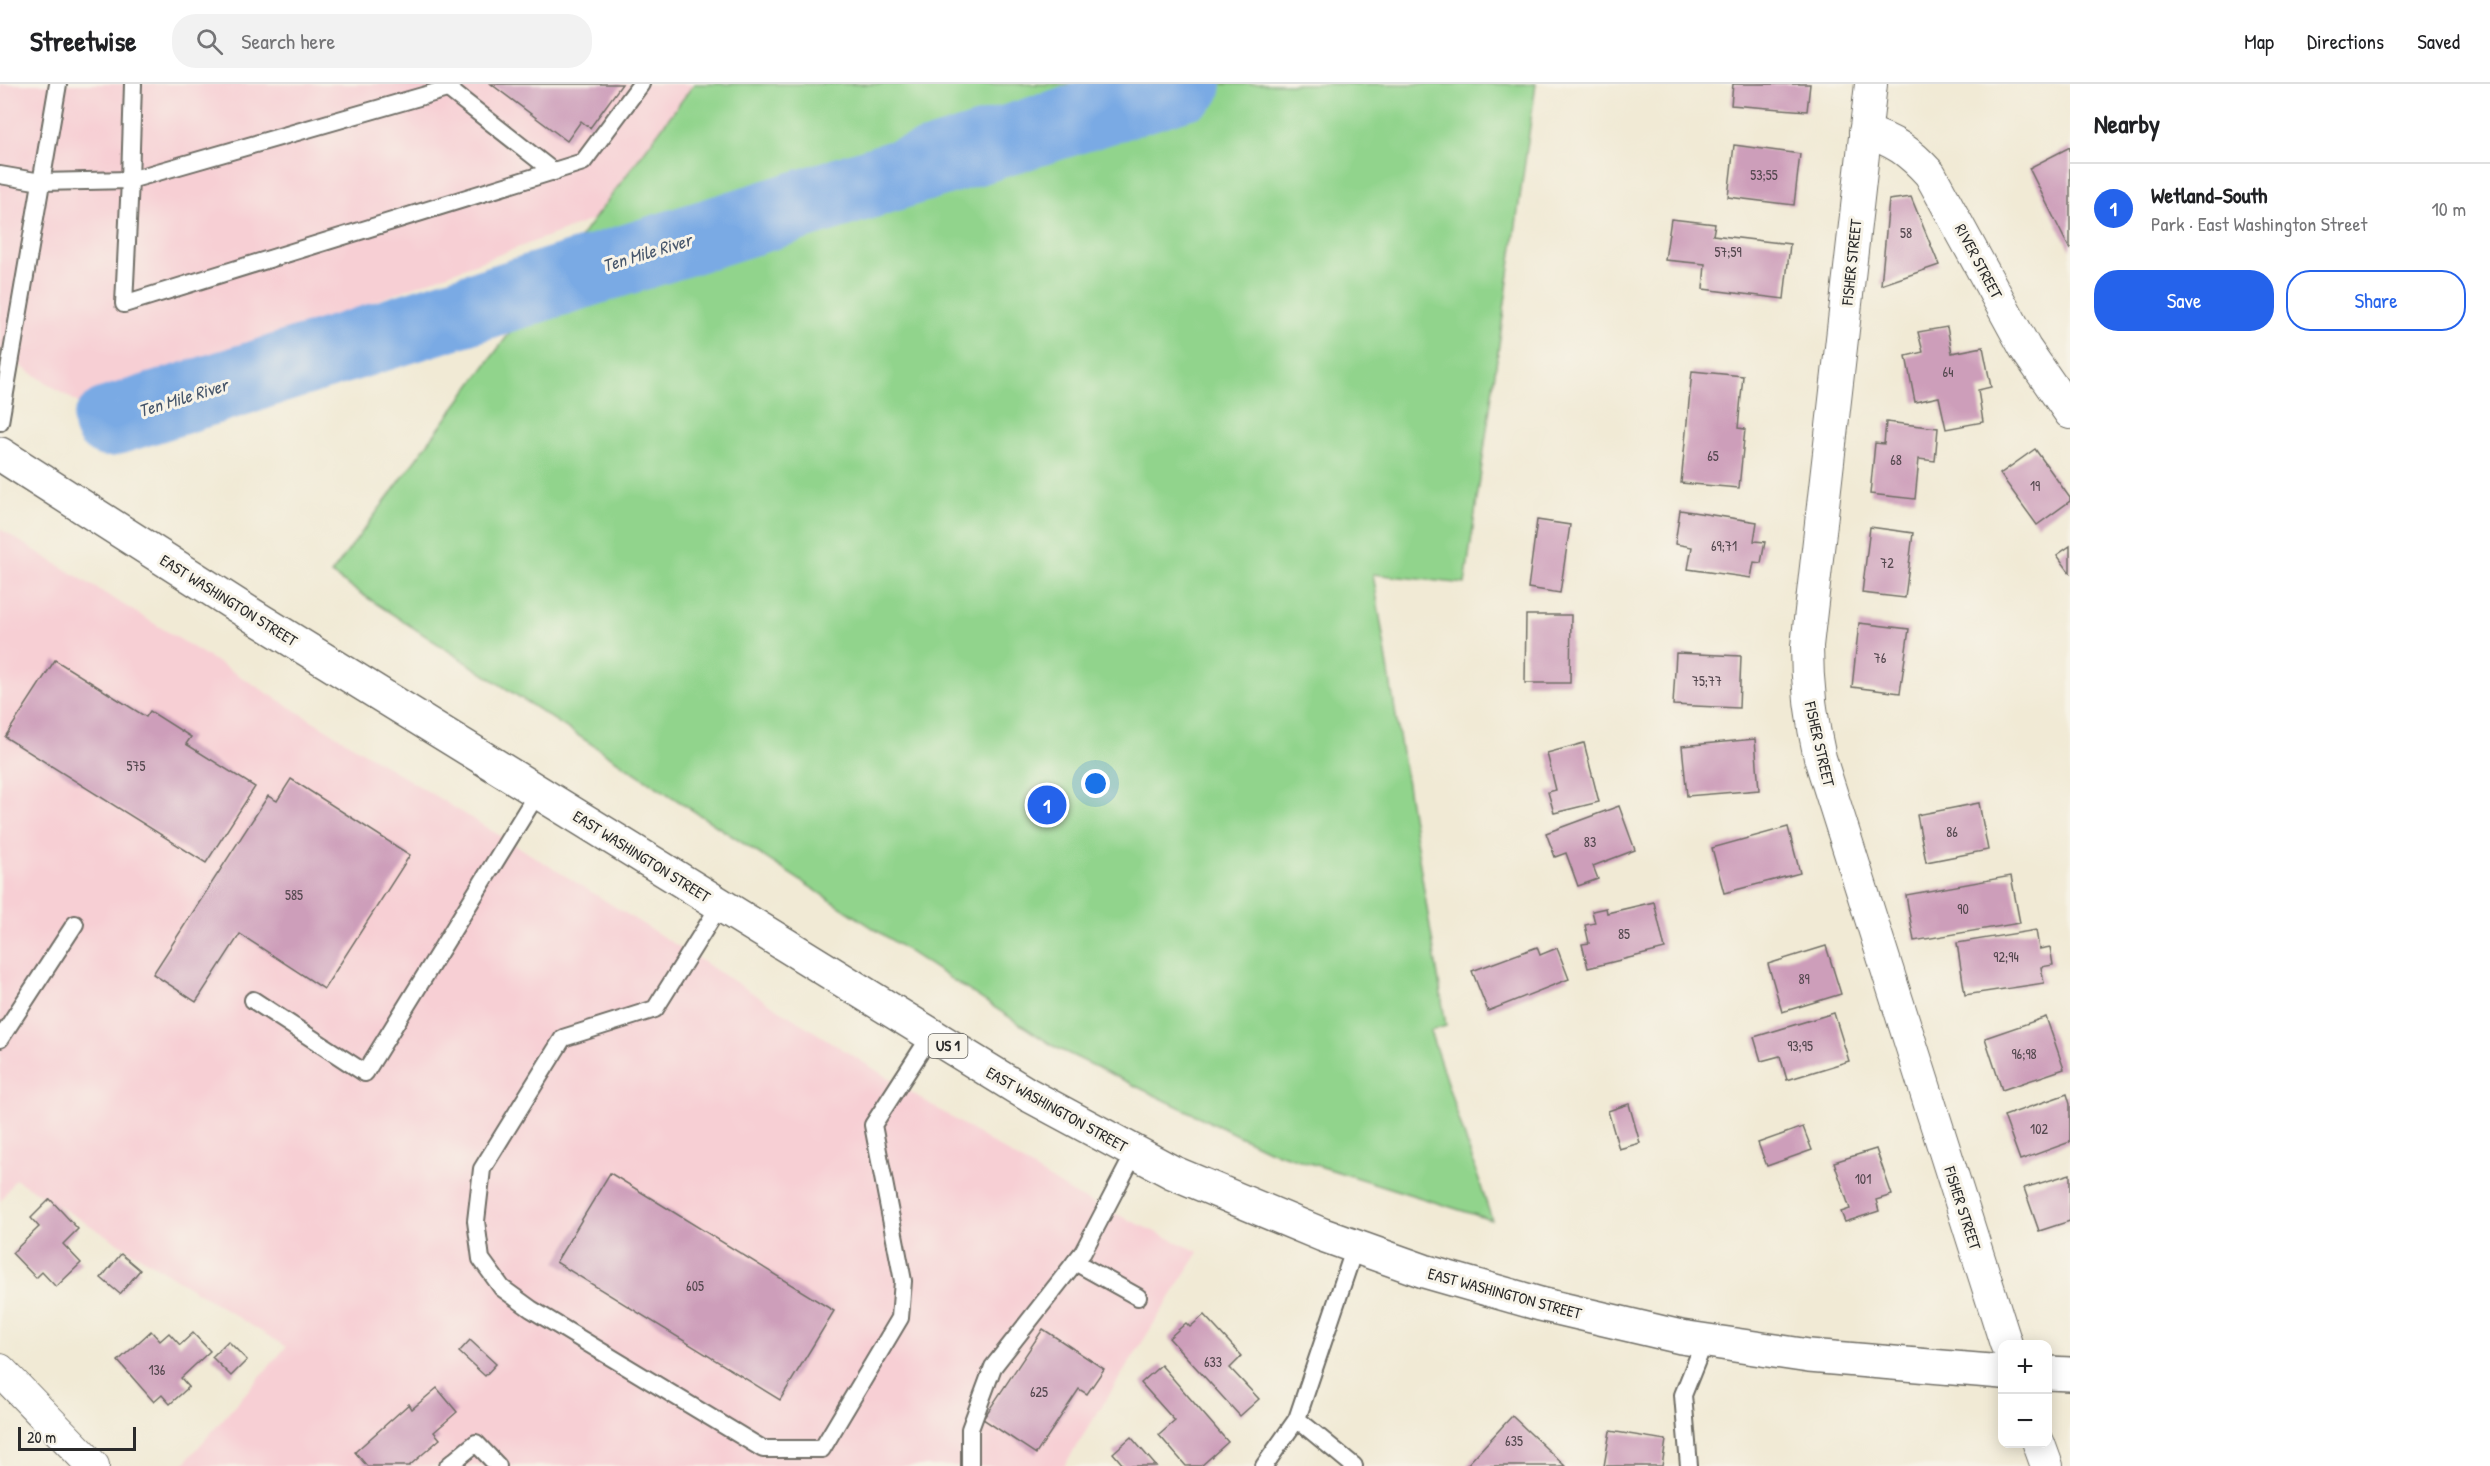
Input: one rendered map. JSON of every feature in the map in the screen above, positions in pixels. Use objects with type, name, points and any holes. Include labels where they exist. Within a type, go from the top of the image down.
[{"type":"main road","name":"EAST WASHINGTON STREET","points":[[0,454],[258,619],[1027,1094],[1172,1173],[1355,1247],[1424,1271],[1540,1304],[1705,1340],[1809,1356],[1998,1372]]},
{"type":"main road","points":[[2052,1373],[2070,1374]]},
{"type":"street","name":"FISHER STREET","points":[[1871,84],[1807,646],[1807,680],[1811,720],[1820,758],[2005,1340]]},
{"type":"street","name":"RIVER STREET","points":[[1865,132],[1888,139],[1910,152],[1930,174],[2025,348],[2070,413]]},
{"type":"street","points":[[0,1370],[93,1466]]},
{"type":"street","points":[[2041,1448],[2047,1466]]},
{"type":"lane","points":[[0,422],[58,84]]},
{"type":"lane","points":[[133,84],[124,304],[583,162],[641,84]]},
{"type":"lane","points":[[0,175],[41,182],[130,180],[444,86],[554,172]]},
{"type":"lane","points":[[254,1000],[365,1073],[538,792]]},
{"type":"lane","points":[[720,905],[655,1009],[563,1038],[482,1169],[476,1221],[482,1259],[502,1288],[531,1309],[763,1449],[822,1449],[900,1318],[903,1281],[873,1125],[931,1035]]},
{"type":"lane","points":[[0,1039],[75,924]]},
{"type":"lane","points":[[970,1466],[970,1429],[993,1367],[1075,1262],[1135,1152]]},
{"type":"lane","points":[[1264,1466],[1297,1419],[1355,1247]]},
{"type":"lane","points":[[1075,1262],[1138,1297]]},
{"type":"lane","points":[[1689,1466],[1683,1395],[1705,1340]]},
{"type":"lane","points":[[1297,1419],[1354,1466]]},
{"type":"lane","points":[[447,1466],[476,1443],[498,1466]]},
{"type":"shaded area","points":[[0,84],[694,84],[594,219],[88,409],[0,353]]},
{"type":"shaded area","points":[[0,529],[577,883],[1077,1196],[1199,1252],[1064,1466],[182,1466],[286,1347],[15,1179],[0,1202]]},
{"type":"green space","points":[[694,84],[1536,84],[1465,584],[1373,574],[1446,1026],[1430,1031],[1492,1220],[1268,1150],[1055,1047],[331,574]]},
{"type":"building","points":[[491,84],[622,84],[590,128],[581,121],[567,141]]},
{"type":"building","points":[[1733,84],[1810,84],[1807,111],[1731,105]]},
{"type":"building","points":[[1734,145],[1800,154],[1794,205],[1728,197]]},
{"type":"building","points":[[2070,147],[2070,250],[2029,168]]},
{"type":"building","points":[[1911,197],[1939,265],[1881,285],[1889,200]]},
{"type":"building","points":[[1671,219],[1715,224],[1713,235],[1790,244],[1784,299],[1703,289],[1705,264],[1665,260]]},
{"type":"building","points":[[1947,327],[1952,353],[1983,347],[1991,387],[1978,390],[1983,422],[1946,429],[1939,397],[1915,402],[1906,356],[1923,352],[1918,332]]},
{"type":"building","points":[[1692,371],[1743,376],[1738,428],[1745,429],[1739,488],[1681,483]]},
{"type":"building","points":[[1886,422],[1938,428],[1935,461],[1919,459],[1915,499],[1870,494],[1875,443],[1884,444]]},
{"type":"building","points":[[2035,449],[2070,498],[2070,501],[2037,525],[2000,474]]},
{"type":"building","points":[[1680,510],[1757,522],[1754,541],[1765,542],[1761,563],[1754,562],[1751,578],[1688,569],[1692,547],[1675,544]]},
{"type":"building","points":[[1537,520],[1570,525],[1560,593],[1528,588]]},
{"type":"building","points":[[1870,527],[1913,533],[1905,598],[1862,593]]},
{"type":"building","points":[[2070,546],[2070,573],[2057,555]]},
{"type":"building","points":[[1526,615],[1571,615],[1570,683],[1525,683]]},
{"type":"building","points":[[1859,623],[1909,629],[1900,693],[1852,687]]},
{"type":"building","points":[[1676,653],[1741,656],[1739,708],[1673,705]]},
{"type":"building","points":[[55,660],[146,717],[150,711],[191,737],[186,744],[255,787],[206,863],[5,737]]},
{"type":"building","points":[[1755,739],[1759,790],[1687,796],[1682,746]]},
{"type":"building","points":[[1584,743],[1599,802],[1554,813],[1548,792],[1556,790],[1547,753]]},
{"type":"building","points":[[291,779],[410,855],[324,989],[240,934],[196,1002],[153,974],[268,796],[277,801]]},
{"type":"building","points":[[1979,803],[1988,850],[1926,862],[1917,815]]},
{"type":"building","points":[[1619,806],[1635,850],[1593,866],[1598,879],[1578,886],[1566,853],[1555,857],[1546,833]]},
{"type":"building","points":[[1788,827],[1800,873],[1724,893],[1712,848]]},
{"type":"building","points":[[2011,876],[2020,923],[1914,941],[1906,895]]},
{"type":"building","points":[[1654,902],[1665,949],[1588,968],[1582,944],[1589,943],[1585,925],[1595,923],[1592,911],[1606,908],[1607,913]]},
{"type":"building","points":[[2036,930],[2039,949],[2050,947],[2053,965],[2041,967],[2044,983],[1965,995],[1957,943]]},
{"type":"building","points":[[1826,946],[1841,994],[1782,1012],[1768,964]]},
{"type":"building","points":[[1537,947],[1540,955],[1557,948],[1569,979],[1488,1011],[1472,971]]},
{"type":"building","points":[[1834,1013],[1849,1061],[1787,1080],[1780,1056],[1761,1061],[1754,1037]]},
{"type":"building","points":[[2046,1017],[2064,1069],[2002,1090],[1985,1038]]},
{"type":"building","points":[[2067,1094],[2070,1104],[2070,1142],[2020,1160],[2004,1116]]},
{"type":"building","points":[[1629,1104],[1640,1143],[1619,1149],[1608,1111]]},
{"type":"building","points":[[1803,1127],[1812,1150],[1767,1166],[1758,1143]]},
{"type":"building","points":[[1876,1149],[1892,1195],[1876,1200],[1879,1211],[1845,1222],[1841,1212],[1850,1209],[1834,1162]]},
{"type":"building","points":[[610,1173],[834,1311],[780,1400],[556,1262]]},
{"type":"building","points":[[2070,1174],[2070,1221],[2039,1231],[2024,1188]]},
{"type":"building","points":[[50,1199],[78,1229],[63,1244],[81,1263],[56,1287],[42,1272],[36,1278],[12,1253],[39,1227],[31,1218]]},
{"type":"building","points":[[121,1254],[140,1270],[120,1294],[101,1278]]},
{"type":"building","points":[[1204,1315],[1242,1356],[1230,1368],[1259,1399],[1240,1416],[1169,1338],[1186,1323],[1190,1327]]},
{"type":"building","points":[[1043,1329],[1104,1369],[1087,1394],[1079,1389],[1036,1454],[983,1419]]},
{"type":"building","points":[[151,1331],[160,1341],[169,1333],[180,1345],[193,1333],[210,1351],[181,1378],[189,1387],[170,1404],[162,1395],[154,1402],[118,1361]]},
{"type":"building","points":[[470,1340],[496,1364],[485,1376],[459,1352]]},
{"type":"building","points":[[228,1341],[247,1360],[231,1376],[212,1357]]},
{"type":"building","points":[[1161,1365],[1228,1442],[1201,1466],[1186,1466],[1159,1435],[1175,1421],[1141,1383]]},
{"type":"building","points":[[437,1388],[457,1412],[434,1432],[440,1439],[409,1466],[367,1466],[355,1452],[409,1404],[412,1409]]},
{"type":"building","points":[[1512,1416],[1565,1466],[1466,1466]]},
{"type":"building","points":[[1610,1431],[1666,1440],[1662,1466],[1604,1466]]},
{"type":"building","points":[[1131,1437],[1156,1466],[1124,1466],[1113,1453]]},
{"type":"waterway","name":"Ten Mile River","points":[[108,422],[1187,84]]},
{"type":"place","name":"Wetland-South","points":[[1047,805]]}]
